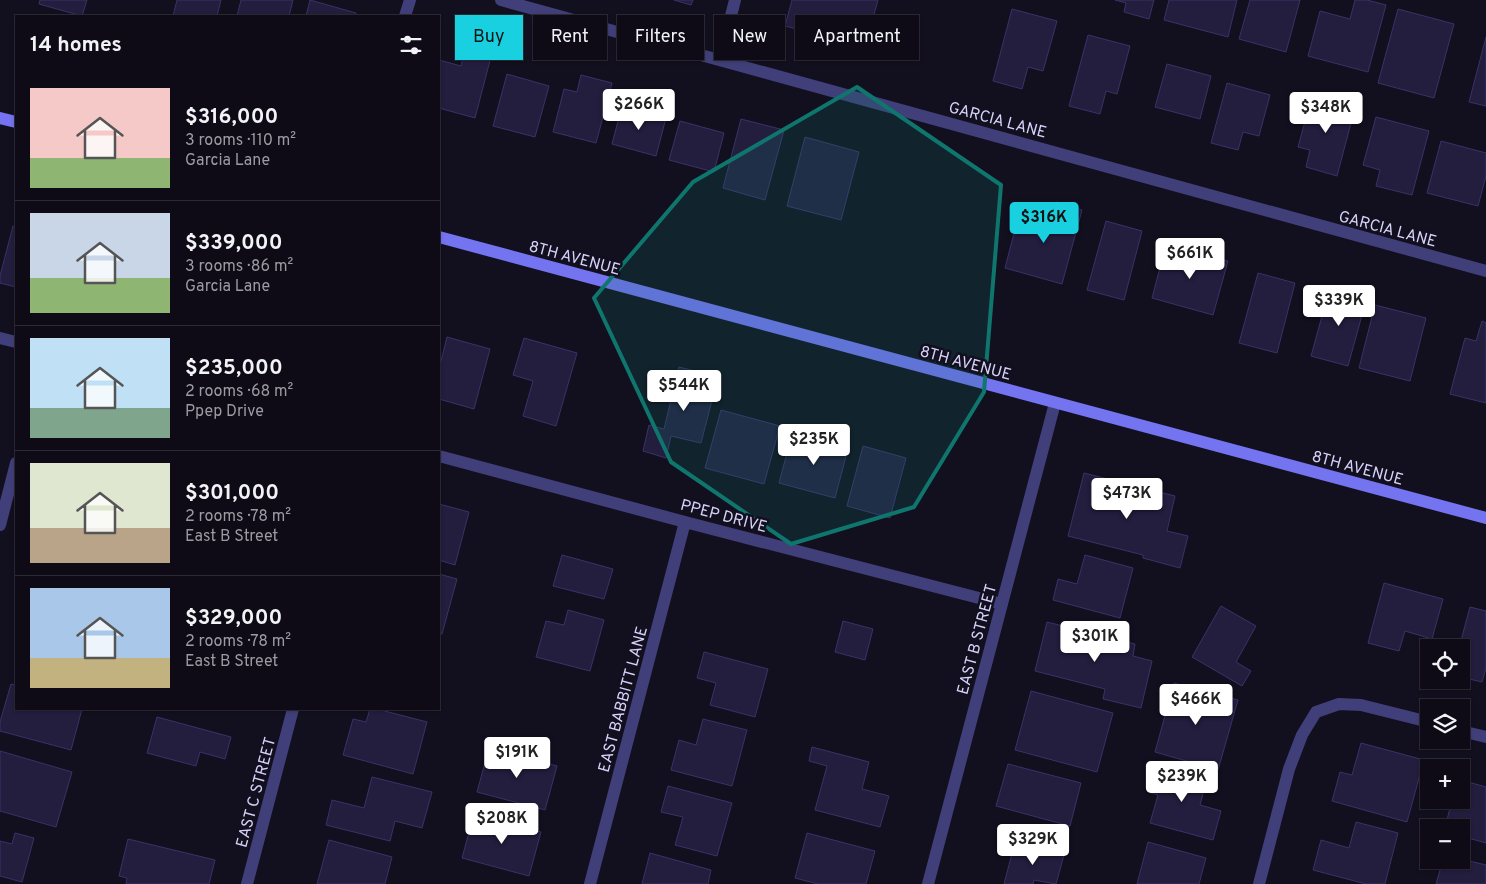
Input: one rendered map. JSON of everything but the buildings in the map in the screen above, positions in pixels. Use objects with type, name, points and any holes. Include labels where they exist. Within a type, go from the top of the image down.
[{"type":"main road","points":[[0,118],[15,122]]},
{"type":"main road","name":"8TH AVENUE","points":[[440,237],[1486,518]]},
{"type":"street","points":[[405,15],[410,0]]},
{"type":"street","name":"GARCIA LANE","points":[[501,0],[714,57]]},
{"type":"street","points":[[731,15],[735,0]]},
{"type":"street","name":"GARCIA LANE","points":[[724,60],[1486,271]]},
{"type":"street","points":[[0,338],[15,342]]},
{"type":"street","name":"EAST B STREET","points":[[928,884],[1055,403]]},
{"type":"street","name":"PPEP DRIVE","points":[[440,456],[1002,604]]},
{"type":"street","points":[[0,525],[15,468]]},
{"type":"street","name":"EAST BABBITT LANE","points":[[590,884],[685,522]]},
{"type":"street","points":[[1259,884],[1289,769],[1302,735],[1316,712],[1339,704],[1361,704],[1420,720]]},
{"type":"street","name":"EAST C STREET","points":[[247,884],[294,710]]},
{"type":"street","points":[[1470,733],[1486,737]]},
{"type":"highlighted area","points":[[857,87],[1001,185],[984,392],[914,507],[791,544],[671,462],[594,298],[693,182]]}]
